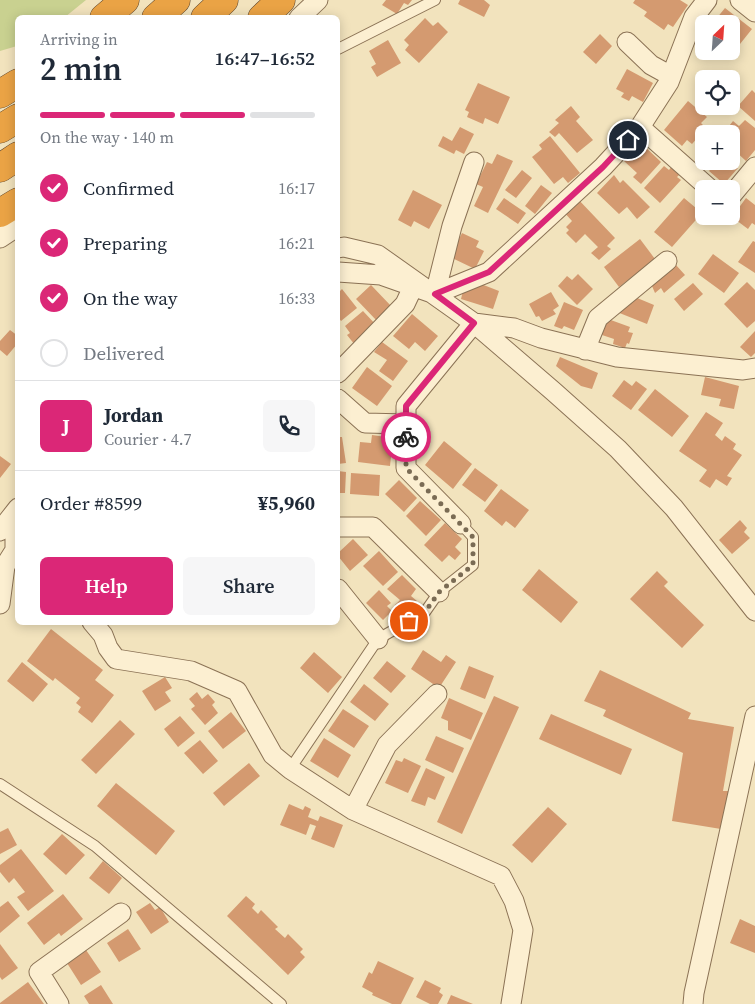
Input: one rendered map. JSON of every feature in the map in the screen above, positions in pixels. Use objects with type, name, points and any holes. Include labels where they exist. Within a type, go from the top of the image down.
[{"type":"highway","points":[[108,15],[125,0]]},
{"type":"highway","points":[[159,15],[176,0]]},
{"type":"highway","points":[[208,15],[224,0]]},
{"type":"highway","points":[[265,15],[281,0]]},
{"type":"highway","points":[[0,72],[15,67]]},
{"type":"highway","points":[[0,94],[15,85]]},
{"type":"highway","points":[[0,129],[15,120]]},
{"type":"highway","points":[[0,168],[15,158]]},
{"type":"highway","points":[[0,213],[15,204]]},
{"type":"street","points":[[340,272],[381,275],[435,294],[489,272],[603,167],[640,127],[671,76],[694,16],[707,0]]},
{"type":"street","points":[[740,0],[755,12]]},
{"type":"street","points":[[627,42],[651,65],[671,76]]},
{"type":"street","points":[[640,127],[700,180]]},
{"type":"street","points":[[435,294],[452,226],[474,162]]},
{"type":"street","points":[[740,186],[755,168]]},
{"type":"street","points":[[0,238],[15,228]]},
{"type":"street","points":[[340,248],[378,255],[435,294],[474,323],[618,449],[674,508],[755,612]]},
{"type":"street","points":[[586,350],[598,318],[666,261]]},
{"type":"street","points":[[340,371],[404,304],[413,287]]},
{"type":"street","points":[[474,323],[514,328],[541,338],[617,358],[751,371]]},
{"type":"street","points":[[461,524],[406,468],[406,406],[474,323]]},
{"type":"street","points":[[340,401],[365,423],[406,424]]},
{"type":"street","points":[[0,530],[15,512]]},
{"type":"street","points":[[340,527],[373,528],[439,592]]},
{"type":"street","points":[[0,593],[15,554]]},
{"type":"street","points":[[340,592],[378,639]]},
{"type":"street","points":[[95,625],[104,634],[108,648],[116,659],[191,671],[237,691],[273,755],[290,769],[353,810],[501,876],[514,901],[523,930],[511,1004]]},
{"type":"street","points":[[353,810],[387,745],[437,694]]},
{"type":"street","points":[[693,1004],[755,716]]},
{"type":"street","points":[[59,1004],[39,972],[121,913]]},
{"type":"lane","points":[[340,48],[436,0]]},
{"type":"lane","points":[[290,769],[378,639],[425,612],[439,592],[473,565],[473,537],[461,524]]},
{"type":"lane","points":[[0,784],[95,846],[281,1004]]},
{"type":"green space","points":[[0,0],[86,0],[67,15],[15,15],[15,47],[0,51]]},
{"type":"building","points":[[386,0],[412,0],[408,5],[404,3],[397,14],[382,5]]},
{"type":"building","points":[[460,0],[484,0],[490,5],[484,17],[458,4]]},
{"type":"building","points":[[635,0],[680,0],[688,5],[673,27],[668,24],[664,30],[644,16],[647,12],[633,3]]},
{"type":"building","points":[[725,8],[734,15],[719,15]]},
{"type":"building","points":[[425,18],[433,26],[438,22],[448,32],[419,63],[405,50],[409,45],[404,40]]},
{"type":"building","points":[[740,20],[752,29],[740,44]]},
{"type":"building","points":[[600,34],[612,46],[596,64],[583,52]]},
{"type":"building","points":[[388,40],[401,63],[377,77],[371,67],[376,64],[369,51]]},
{"type":"building","points":[[627,69],[653,83],[643,102],[632,96],[629,101],[621,97],[624,93],[616,89]]},
{"type":"building","points":[[478,83],[510,97],[498,124],[485,118],[483,124],[467,117],[469,112],[465,110]]},
{"type":"building","points":[[752,90],[755,93],[755,121],[740,108],[740,104]]},
{"type":"building","points":[[688,101],[695,107],[695,115],[705,115],[707,117],[701,123],[703,125],[695,125],[695,141],[692,144],[687,140],[682,146],[664,130]]},
{"type":"building","points":[[571,106],[580,117],[576,121],[593,140],[577,153],[559,133],[555,137],[549,132],[559,123],[555,120]]},
{"type":"building","points":[[745,120],[755,128],[755,150],[746,161],[740,156],[740,125]]},
{"type":"building","points":[[733,121],[738,125],[730,125]]},
{"type":"building","points":[[460,127],[474,134],[464,154],[456,150],[454,154],[438,146],[443,136],[452,141]]},
{"type":"building","points":[[550,136],[580,173],[568,183],[563,177],[554,184],[532,157],[542,149],[539,145]]},
{"type":"building","points":[[641,143],[661,162],[641,184],[633,177],[637,173],[624,161]]},
{"type":"building","points":[[497,154],[513,161],[488,213],[474,206],[483,187],[476,184],[487,162],[492,164]]},
{"type":"building","points":[[664,166],[669,170],[672,166],[680,174],[677,177],[681,180],[660,203],[644,188]]},
{"type":"building","points":[[522,170],[532,178],[516,198],[505,190]]},
{"type":"building","points":[[736,170],[728,180],[719,180],[709,171]]},
{"type":"building","points":[[614,175],[620,183],[623,180],[650,207],[637,219],[627,207],[619,214],[597,193]]},
{"type":"building","points":[[541,185],[552,193],[535,214],[525,206]]},
{"type":"building","points":[[413,190],[442,205],[429,229],[414,221],[411,227],[398,220]]},
{"type":"building","points":[[576,197],[615,238],[607,246],[611,249],[599,260],[591,253],[598,247],[585,234],[576,243],[566,233],[569,230],[566,227],[572,221],[562,210]]},
{"type":"building","points":[[504,198],[526,213],[518,224],[496,209]]},
{"type":"building","points":[[684,198],[695,207],[695,221],[672,247],[654,232]]},
{"type":"building","points":[[746,198],[755,205],[755,225],[752,223],[748,229],[740,223],[740,206]]},
{"type":"building","points":[[462,233],[479,241],[476,247],[484,251],[475,269],[450,257]]},
{"type":"building","points":[[640,239],[655,259],[619,287],[604,267]]},
{"type":"building","points":[[753,241],[755,242],[755,273],[738,262]]},
{"type":"building","points":[[713,254],[739,273],[724,293],[698,274]]},
{"type":"building","points":[[676,265],[685,275],[664,293],[661,288],[655,293],[652,286]]},
{"type":"building","points":[[578,274],[593,289],[577,305],[558,286],[567,276],[572,280]]},
{"type":"building","points":[[747,282],[755,290],[755,321],[747,328],[724,304]]},
{"type":"building","points":[[693,283],[703,294],[684,311],[674,299]]},
{"type":"building","points":[[481,284],[499,291],[493,309],[461,299],[463,291]]},
{"type":"building","points":[[371,285],[392,307],[377,321],[356,299]]},
{"type":"building","points":[[342,289],[357,308],[341,321],[340,320],[340,291]]},
{"type":"building","points":[[551,292],[559,306],[553,310],[556,314],[542,321],[539,316],[536,317],[529,304]]},
{"type":"building","points":[[630,295],[654,305],[647,324],[617,312],[619,306],[625,308]]},
{"type":"building","points":[[564,302],[583,310],[574,330],[564,326],[562,329],[554,326]]},
{"type":"building","points":[[363,311],[377,326],[355,345],[347,335],[350,333],[345,326]]},
{"type":"building","points":[[412,314],[438,336],[425,351],[415,342],[409,349],[393,336]]},
{"type":"building","points":[[608,319],[630,327],[628,332],[633,333],[629,344],[627,343],[625,348],[613,344],[614,339],[602,335]]},
{"type":"building","points":[[10,330],[15,334],[15,347],[7,356],[0,350],[0,341]]},
{"type":"building","points":[[755,331],[755,353],[751,357],[740,347]]},
{"type":"building","points":[[382,342],[408,361],[393,381],[379,371],[387,360],[374,352]]},
{"type":"building","points":[[560,357],[598,373],[592,389],[581,386],[556,366]]},
{"type":"building","points":[[367,367],[392,386],[377,406],[352,388]]},
{"type":"building","points":[[705,377],[739,386],[734,409],[719,406],[721,399],[701,395]]},
{"type":"building","points":[[624,380],[632,386],[636,381],[647,389],[631,410],[612,396]]},
{"type":"building","points":[[655,389],[689,416],[672,437],[638,410]]},
{"type":"building","points":[[706,412],[723,423],[715,435],[722,441],[725,436],[736,444],[733,449],[742,455],[727,476],[732,478],[727,486],[716,479],[710,488],[699,481],[707,470],[679,451]]},
{"type":"building","points":[[372,435],[386,437],[385,448],[392,447],[390,466],[358,462],[360,442],[371,443]]},
{"type":"building","points":[[340,437],[342,437],[346,463],[340,464]]},
{"type":"building","points":[[444,441],[472,464],[453,489],[425,465]]},
{"type":"building","points":[[0,456],[11,464],[0,478]]},
{"type":"building","points":[[475,468],[498,485],[485,502],[462,485]]},
{"type":"building","points":[[340,471],[346,472],[345,493],[340,493]]},
{"type":"building","points":[[351,473],[380,475],[379,496],[350,494]]},
{"type":"building","points":[[399,480],[417,498],[404,512],[385,494]]},
{"type":"building","points":[[501,489],[529,510],[515,528],[506,521],[502,526],[484,511]]},
{"type":"building","points":[[420,501],[441,520],[426,536],[406,516]]},
{"type":"building","points":[[740,520],[747,528],[744,532],[750,538],[732,554],[719,540]]},
{"type":"building","points":[[445,523],[462,539],[455,547],[461,553],[455,560],[449,555],[442,562],[424,545]]},
{"type":"building","points":[[353,539],[368,555],[350,571],[340,558],[340,551]]},
{"type":"building","points":[[379,551],[398,572],[383,586],[363,566]]},
{"type":"building","points":[[539,569],[578,602],[561,623],[522,590]]},
{"type":"building","points":[[657,571],[668,582],[664,586],[704,625],[682,648],[630,599]]},
{"type":"building","points":[[402,575],[416,589],[411,596],[417,601],[403,613],[395,605],[400,600],[387,589]]},
{"type":"building","points":[[379,590],[391,603],[387,606],[392,611],[383,620],[366,603]]},
{"type":"building","points":[[51,629],[103,670],[95,680],[114,695],[92,723],[78,712],[81,707],[76,703],[80,698],[55,678],[53,681],[27,661]]},
{"type":"building","points":[[423,650],[441,662],[446,655],[456,662],[439,688],[411,669]]},
{"type":"building","points":[[314,652],[342,677],[328,693],[300,668]]},
{"type":"building","points":[[387,661],[406,676],[391,693],[373,678]]},
{"type":"building","points":[[22,662],[48,684],[33,702],[7,681]]},
{"type":"building","points":[[469,666],[494,676],[485,699],[460,689]]},
{"type":"building","points":[[600,670],[691,713],[688,719],[734,727],[723,791],[731,791],[721,829],[672,821],[683,753],[603,716],[606,710],[584,701]]},
{"type":"building","points":[[165,677],[172,688],[165,692],[171,701],[155,711],[142,691]]},
{"type":"building","points":[[364,684],[389,704],[375,721],[350,702]]},
{"type":"building","points":[[197,692],[202,699],[208,694],[215,702],[212,705],[218,713],[205,725],[191,709],[195,706],[189,699]]},
{"type":"building","points":[[494,696],[519,707],[462,834],[437,822]]},
{"type":"building","points":[[449,698],[483,713],[471,740],[448,730],[448,721],[441,718]]},
{"type":"building","points":[[343,709],[369,726],[354,748],[328,731]]},
{"type":"building","points":[[231,712],[246,731],[223,749],[208,731]]},
{"type":"building","points":[[551,714],[632,749],[621,775],[539,739]]},
{"type":"building","points":[[180,716],[195,733],[178,747],[164,729]]},
{"type":"building","points":[[120,720],[135,734],[96,774],[81,760]]},
{"type":"building","points":[[436,736],[464,748],[453,773],[425,760]]},
{"type":"building","points":[[324,738],[351,755],[338,778],[310,761]]},
{"type":"building","points":[[200,740],[218,761],[203,774],[184,753]]},
{"type":"building","points":[[404,758],[421,766],[408,793],[385,783],[396,760],[402,762]]},
{"type":"building","points":[[249,763],[260,776],[224,806],[213,793]]},
{"type":"building","points":[[426,768],[445,777],[435,800],[428,797],[425,806],[411,801]]},
{"type":"building","points":[[116,783],[175,831],[156,855],[97,806]]},
{"type":"building","points":[[289,804],[303,810],[305,806],[311,809],[308,817],[318,821],[320,816],[343,825],[334,848],[311,839],[316,826],[310,824],[306,835],[280,825]]},
{"type":"building","points":[[548,807],[567,824],[532,863],[512,845]]},
{"type":"building","points":[[8,828],[17,845],[0,854],[0,832]]},
{"type":"building","points":[[62,834],[85,855],[66,875],[43,854]]},
{"type":"building","points":[[21,849],[54,891],[28,911],[17,897],[25,892],[14,878],[9,883],[0,872],[0,865]]},
{"type":"building","points":[[103,861],[122,878],[109,894],[89,878]]},
{"type":"building","points":[[63,894],[83,919],[61,936],[59,933],[44,945],[27,923]]},
{"type":"building","points":[[246,896],[255,904],[252,908],[258,914],[261,910],[278,927],[275,929],[285,938],[288,934],[303,949],[300,952],[305,957],[288,975],[227,916]]},
{"type":"building","points":[[8,901],[20,916],[0,933],[0,907]]},
{"type":"building","points":[[150,903],[155,910],[160,907],[169,922],[151,934],[136,912]]},
{"type":"building","points":[[740,919],[755,926],[755,953],[730,943]]},
{"type":"building","points":[[128,929],[141,949],[119,962],[107,943]]},
{"type":"building","points":[[0,944],[18,968],[2,980],[0,977]]},
{"type":"building","points":[[86,950],[101,972],[81,985],[67,963]]},
{"type":"building","points":[[378,961],[414,978],[401,1004],[392,1004],[372,995],[373,993],[362,987],[369,972],[372,974]]},
{"type":"building","points":[[425,980],[441,988],[439,992],[443,995],[438,1004],[430,1004],[416,997]]},
{"type":"building","points":[[28,982],[44,1004],[0,1004],[0,1003]]},
{"type":"building","points":[[101,985],[113,1004],[89,1004],[84,996]]},
{"type":"building","points":[[451,995],[473,1004],[447,1004]]},
{"type":"way so far","points":[[406,437],[406,468],[473,537],[473,565],[439,592],[425,612],[409,621]]},
{"type":"route","points":[[406,437],[406,406],[474,323],[435,294],[489,272],[603,167],[628,140]]}]
